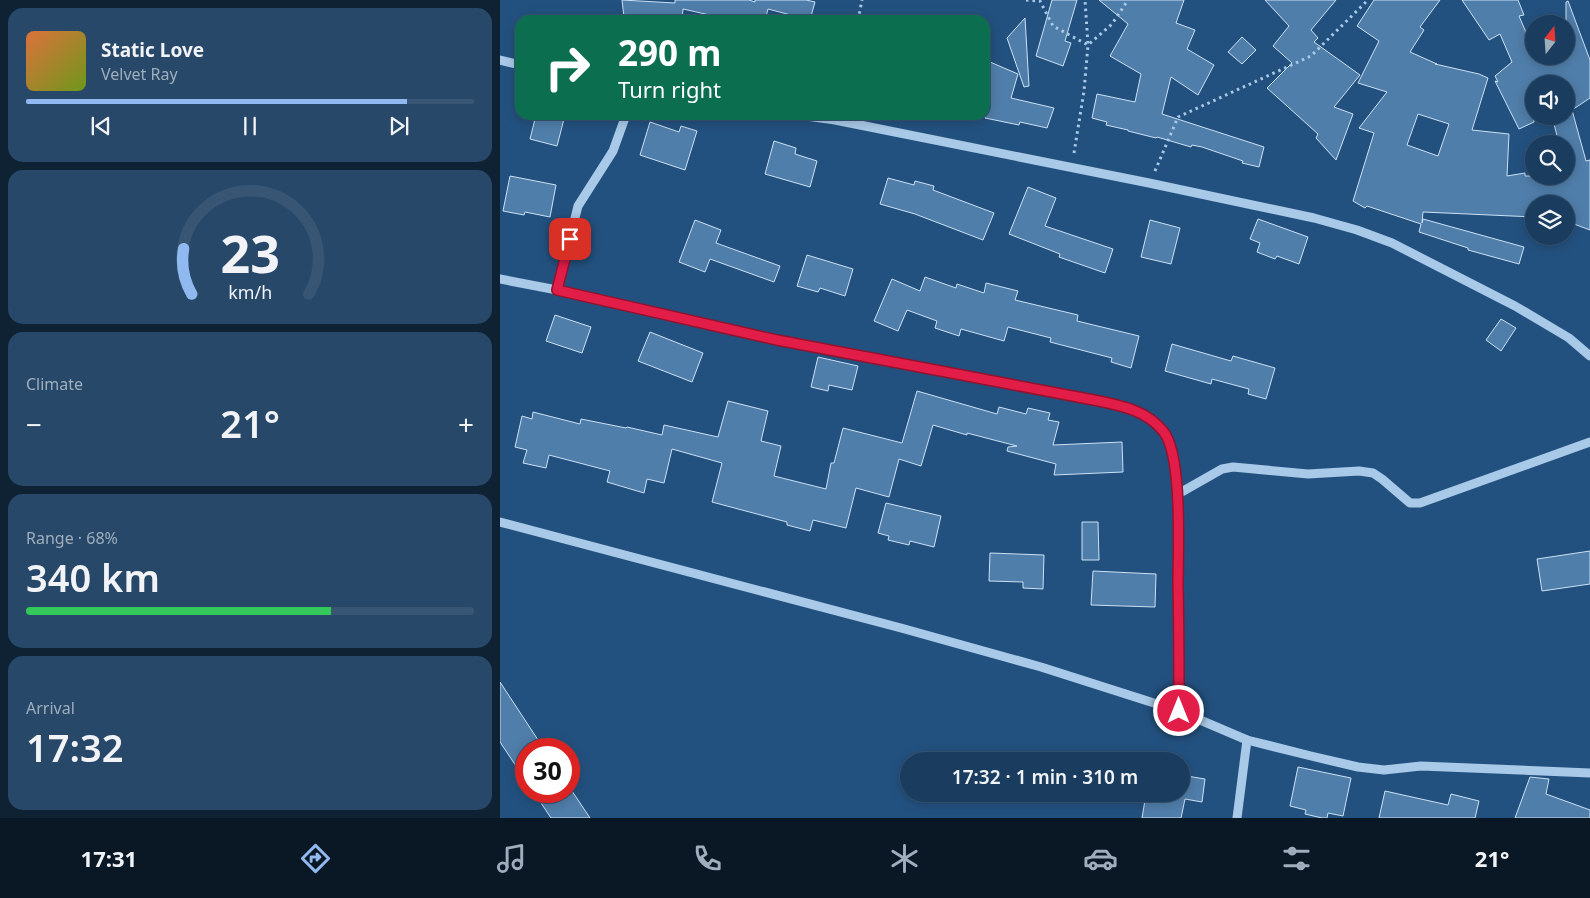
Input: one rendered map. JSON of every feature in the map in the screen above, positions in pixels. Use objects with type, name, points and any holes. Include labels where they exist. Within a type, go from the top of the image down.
[{"type":"street","points":[[500,60],[515,64]]},
{"type":"street","points":[[557,290],[578,206],[613,151],[624,120]]},
{"type":"street","points":[[835,120],[1149,183],[1314,218],[1357,230],[1392,243],[1515,306],[1569,338],[1590,356]]},
{"type":"street","points":[[500,279],[557,290],[777,340],[1123,406],[1147,416],[1164,432],[1173,453],[1178,494],[1179,711]]},
{"type":"street","points":[[1178,494],[1222,469],[1233,467],[1308,474],[1359,471],[1373,473],[1410,503],[1420,503],[1590,442]]},
{"type":"street","points":[[500,522],[1042,667],[1179,711],[1247,740],[1349,765],[1384,770],[1422,766],[1590,773]]},
{"type":"street","points":[[1237,818],[1247,740]]},
{"type":"path","points":[[859,15],[862,0]]},
{"type":"path","points":[[1026,0],[1040,1],[1053,26],[1088,45]]},
{"type":"path","points":[[1071,168],[1084,91],[1088,45],[1085,0]]},
{"type":"path","points":[[1088,45],[1112,24],[1128,0]]},
{"type":"path","points":[[1149,183],[1178,117],[1311,56],[1368,0]]},
{"type":"building","points":[[622,0],[675,3],[675,0],[749,0],[755,2],[755,0],[806,0],[815,2],[811,15],[791,15],[768,9],[766,15],[710,15],[683,9],[682,15],[624,15]]},
{"type":"building","points":[[1052,0],[1077,0],[1065,41],[1071,43],[1063,66],[1036,56]]},
{"type":"building","points":[[1099,0],[1184,0],[1176,23],[1195,30],[1187,49],[1214,65],[1198,95],[1171,77],[1162,114],[1264,147],[1259,167],[1242,163],[1243,161],[1202,147],[1192,145],[1191,147],[1128,131],[1106,125],[1107,122],[1092,118],[1097,94],[1135,102],[1141,74],[1110,56],[1128,24]]},
{"type":"building","points":[[1265,0],[1336,0],[1311,30],[1318,38],[1314,42],[1360,75],[1334,107],[1353,114],[1336,160],[1316,138],[1318,134],[1267,88],[1292,63],[1273,46],[1289,26]]},
{"type":"building","points":[[1374,0],[1440,0],[1420,27],[1424,30],[1410,52],[1437,64],[1435,64],[1479,74],[1488,78],[1472,130],[1509,134],[1507,176],[1525,173],[1525,185],[1575,185],[1575,135],[1557,135],[1554,125],[1575,125],[1575,121],[1586,161],[1590,160],[1590,230],[1575,224],[1575,195],[1525,195],[1525,217],[1423,212],[1422,223],[1423,219],[1524,247],[1519,264],[1468,250],[1468,248],[1419,232],[1421,224],[1367,206],[1365,208],[1353,201],[1374,133],[1359,128],[1387,92],[1358,83],[1379,41],[1357,26]],"holes":[[[1418,114],[1449,124],[1438,156],[1407,145]]]},
{"type":"building","points":[[1462,0],[1518,0],[1524,15],[1519,16],[1525,30],[1525,65],[1575,65],[1575,20],[1590,60],[1590,98],[1575,108],[1575,75],[1525,75],[1525,125],[1528,125],[1519,129],[1495,81],[1498,82],[1495,76],[1512,62],[1500,34],[1489,40]]},
{"type":"building","points":[[1568,1],[1573,15],[1566,15],[1566,2]]},
{"type":"building","points":[[1025,18],[1029,86],[1024,87],[1007,38]]},
{"type":"building","points":[[1242,37],[1256,50],[1242,64],[1228,52]]},
{"type":"building","points":[[990,62],[1018,74],[1011,98],[1054,108],[1047,128],[1020,122],[1019,125],[990,119]]},
{"type":"building","points":[[535,120],[564,120],[557,146],[530,139]]},
{"type":"building","points":[[650,122],[679,132],[681,126],[697,131],[685,170],[640,155]]},
{"type":"building","points":[[774,141],[796,148],[795,154],[817,161],[810,187],[765,174]]},
{"type":"building","points":[[510,176],[556,185],[550,217],[525,212],[524,215],[503,211]]},
{"type":"building","points":[[888,178],[914,185],[915,181],[934,186],[933,190],[994,213],[983,240],[915,214],[880,204]]},
{"type":"building","points":[[1028,187],[1056,198],[1045,226],[1113,249],[1105,273],[1059,257],[1060,254],[1009,234]]},
{"type":"building","points":[[1258,219],[1308,237],[1299,264],[1277,256],[1275,259],[1257,252],[1260,243],[1250,239]]},
{"type":"building","points":[[695,220],[721,230],[716,243],[780,266],[774,282],[710,259],[705,272],[679,262]]},
{"type":"building","points":[[1150,220],[1180,228],[1171,264],[1141,257]]},
{"type":"building","points":[[807,255],[853,269],[845,296],[820,288],[818,292],[797,286]]},
{"type":"building","points":[[925,277],[956,288],[957,284],[984,293],[986,283],[1018,291],[1015,300],[1078,315],[1077,321],[1139,336],[1131,368],[1111,362],[1112,358],[1050,342],[1051,338],[1008,327],[1004,341],[961,329],[959,336],[935,328],[937,321],[907,310],[898,331],[874,321],[892,279],[920,291]]},
{"type":"building","points":[[555,315],[591,327],[582,353],[546,341]]},
{"type":"building","points":[[1501,319],[1516,328],[1501,351],[1486,340]]},
{"type":"building","points":[[650,332],[703,353],[692,382],[638,361]]},
{"type":"building","points":[[1172,344],[1231,361],[1233,356],[1275,368],[1266,399],[1248,394],[1249,389],[1212,379],[1211,384],[1165,371]]},
{"type":"building","points":[[818,357],[858,366],[852,390],[829,385],[828,391],[811,387]]},
{"type":"building","points":[[917,391],[997,414],[999,407],[1026,414],[1028,408],[1050,413],[1048,420],[1059,422],[1053,445],[1122,442],[1123,472],[1054,475],[1056,464],[1007,451],[1008,447],[1017,446],[933,425],[921,466],[899,459],[889,497],[856,488],[846,528],[813,520],[810,531],[787,525],[787,522],[712,502],[722,463],[672,449],[664,483],[647,479],[644,493],[607,482],[610,471],[549,455],[546,468],[523,463],[527,450],[515,447],[522,416],[532,419],[533,412],[580,424],[581,419],[662,435],[664,425],[718,437],[728,401],[768,411],[761,441],[781,446],[774,476],[826,489],[831,463],[834,463],[843,428],[902,443]]},
{"type":"building","points":[[886,503],[941,516],[934,547],[910,541],[909,545],[888,540],[889,536],[878,533]]},
{"type":"building","points":[[1082,522],[1098,522],[1099,560],[1082,560]]},
{"type":"building","points":[[1590,551],[1590,584],[1542,591],[1537,559]]},
{"type":"building","points":[[990,553],[1044,555],[1043,589],[1023,588],[1023,582],[989,581]]},
{"type":"building","points":[[1093,571],[1156,574],[1155,607],[1091,605]]},
{"type":"building","points":[[500,682],[537,738],[515,738],[515,764],[500,742]]},
{"type":"building","points":[[1298,767],[1351,778],[1343,816],[1328,813],[1327,818],[1322,818],[1305,814],[1306,810],[1290,806]]},
{"type":"building","points":[[1190,776],[1205,779],[1202,802],[1190,800]]},
{"type":"building","points":[[1530,777],[1549,779],[1546,794],[1590,810],[1590,818],[1515,818]]},
{"type":"building","points":[[1385,791],[1448,805],[1451,794],[1479,801],[1475,818],[1379,818]]},
{"type":"building","points":[[1145,802],[1184,802],[1181,818],[1142,818]]},
{"type":"building","points":[[541,803],[580,803],[590,818],[551,818]]},
{"type":"route","points":[[570,239],[557,290],[777,340],[1123,406],[1147,416],[1164,432],[1173,453],[1178,494],[1179,711]]}]
